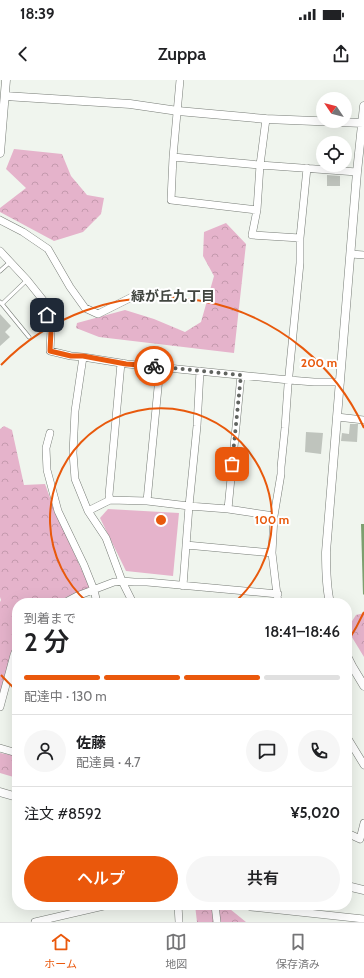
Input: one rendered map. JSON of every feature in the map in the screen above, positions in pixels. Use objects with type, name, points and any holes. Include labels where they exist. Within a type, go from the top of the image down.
[{"type":"street","points":[[0,153],[2,96],[6,80]]},
{"type":"street","points":[[180,80],[171,200],[256,210]]},
{"type":"street","points":[[2,96],[130,104],[178,112],[266,119],[363,123]]},
{"type":"street","points":[[328,598],[326,552],[350,254],[364,106]]},
{"type":"street","points":[[266,119],[252,235],[300,238]]},
{"type":"street","points":[[174,157],[357,172]]},
{"type":"street","points":[[278,598],[272,553],[274,516],[281,474],[307,168]]},
{"type":"street","points":[[0,220],[23,232],[48,249],[70,287],[85,308],[98,314],[136,295]]},
{"type":"street","points":[[0,251],[43,300],[51,330],[50,351],[71,356],[83,356],[121,363],[289,380],[340,382]]},
{"type":"street","points":[[350,254],[364,255]]},
{"type":"street","points":[[83,356],[75,411],[73,453],[75,479],[88,511],[106,538],[131,598]]},
{"type":"street","points":[[110,500],[109,495],[121,363]]},
{"type":"street","points":[[147,501],[160,367]]},
{"type":"street","points":[[183,586],[197,426],[200,371]]},
{"type":"street","points":[[228,509],[241,375]]},
{"type":"street","points":[[337,417],[364,420]]},
{"type":"street","points":[[50,433],[46,448],[48,470],[58,510],[84,565],[96,598]]},
{"type":"street","points":[[88,511],[110,500],[147,501],[228,509],[274,516]]},
{"type":"street","points":[[186,545],[272,553]]},
{"type":"street","points":[[73,598],[122,580],[278,594]]},
{"type":"street","points":[[0,707],[12,663]]},
{"type":"street","points":[[352,670],[364,686]]},
{"type":"street","points":[[8,679],[12,679]]},
{"type":"street","points":[[352,745],[364,765]]},
{"type":"street","points":[[0,748],[12,752]]},
{"type":"street","points":[[0,792],[12,796]]},
{"type":"street","points":[[352,835],[360,839],[364,823]]},
{"type":"street","points":[[352,887],[364,890]]},
{"type":"street","points":[[35,922],[87,910]]},
{"type":"street","points":[[178,910],[179,922]]},
{"type":"street","points":[[216,910],[217,922]]},
{"type":"street","points":[[279,910],[364,919]]},
{"type":"lane","points":[[0,271],[10,262]]},
{"type":"lane","points":[[27,280],[1,303],[29,337]]},
{"type":"green space","points":[[14,149],[62,154],[71,176],[87,195],[104,198],[101,214],[83,232],[54,241],[0,212],[0,208],[26,188],[6,169]]},
{"type":"green space","points":[[226,223],[246,244],[234,353],[99,337],[76,328],[77,323],[125,310],[154,319],[185,332],[201,322],[214,276],[203,256],[204,232]]},
{"type":"green space","points":[[4,426],[12,430],[24,485],[45,484],[54,509],[90,588],[65,598],[12,598],[12,657],[0,697],[1,600],[0,429]]},
{"type":"green space","points":[[108,509],[179,513],[173,576],[126,571],[100,518]]},
{"type":"green space","points":[[364,613],[364,657],[352,637],[352,621],[356,615]]},
{"type":"green space","points":[[0,753],[12,755],[12,777],[0,773]]},
{"type":"green space","points":[[196,910],[231,910],[246,922],[197,922]]},
{"type":"water","points":[[361,524],[364,524],[363,595]]},
{"type":"building","points":[[327,175],[340,176],[340,186],[327,186]]},
{"type":"building","points":[[0,314],[11,326],[5,332],[10,337],[0,346]]},
{"type":"building","points":[[350,424],[358,424],[357,442],[341,441],[342,433],[349,434]]},
{"type":"building","points":[[306,432],[323,433],[321,454],[305,452]]},
{"type":"way so far","points":[[154,366],[241,375],[232,464]]},
{"type":"district","name":"緑が丘九丁目","points":[[173,296]]},
{"type":"route","points":[[47,315],[51,330],[50,351],[71,356],[83,356],[126,364],[154,366]]}]
